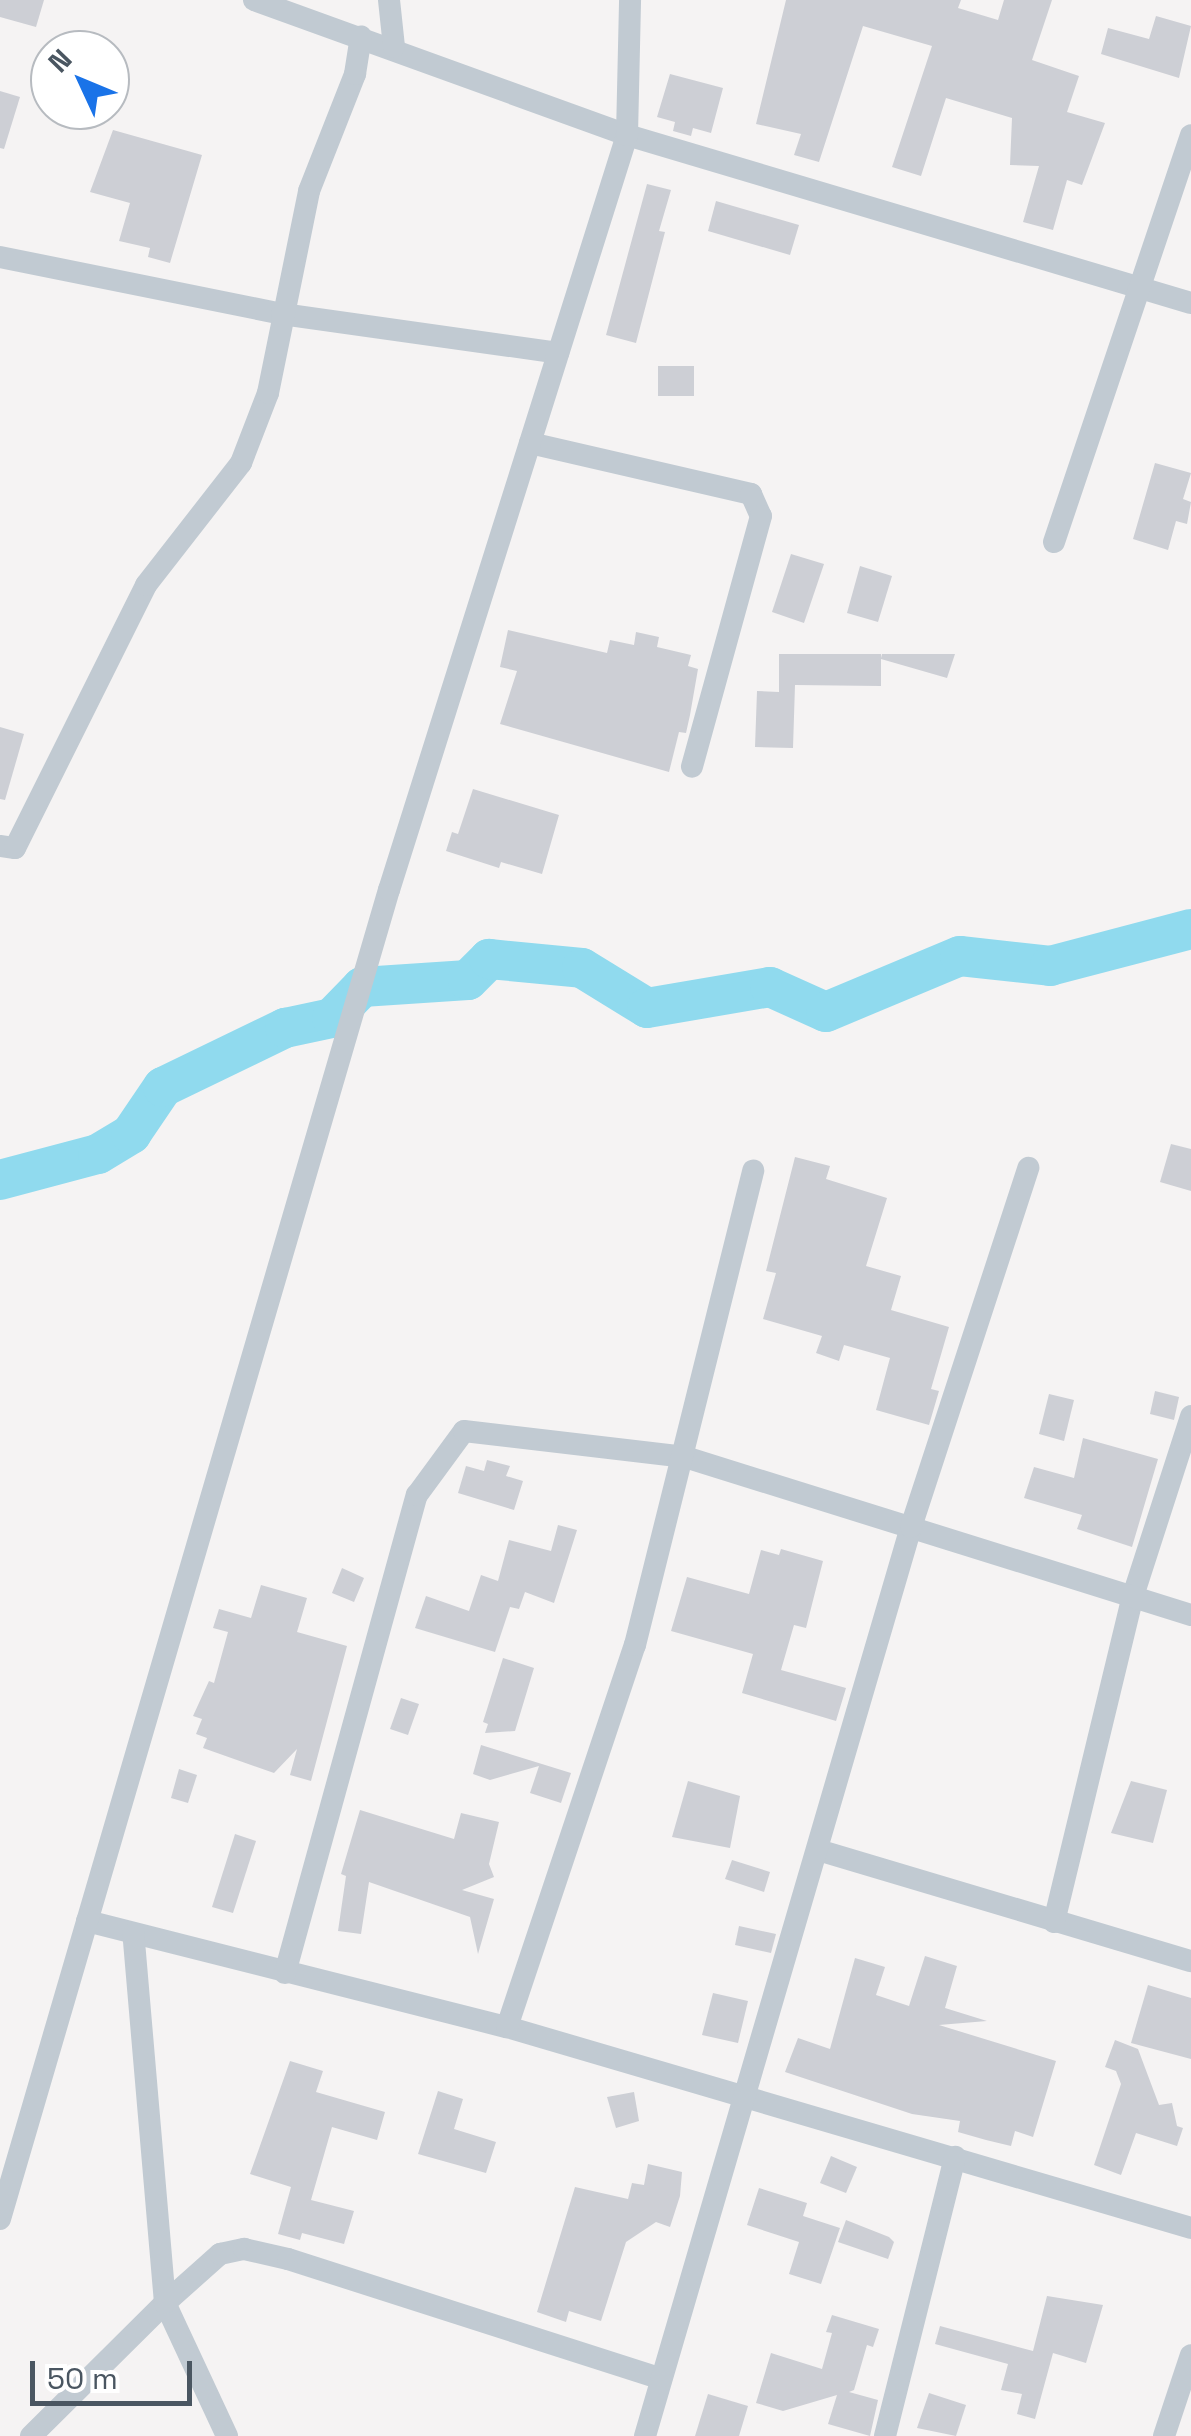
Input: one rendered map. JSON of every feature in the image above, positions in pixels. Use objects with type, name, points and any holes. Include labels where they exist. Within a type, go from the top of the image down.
[{"type":"street","points":[[254,0],[627,136],[1191,303]]},
{"type":"street","points":[[390,0],[394,48]]},
{"type":"street","points":[[0,2220],[389,890],[627,136],[630,0]]},
{"type":"street","points":[[0,846],[15,848],[146,586],[241,464],[268,393],[309,192],[355,74],[361,36]]},
{"type":"street","points":[[1054,542],[1191,134]]},
{"type":"street","points":[[0,257],[282,314],[558,353]]},
{"type":"street","points":[[530,443],[751,494],[761,516],[692,767]]},
{"type":"street","points":[[645,2436],[742,2094],[912,1527],[1028,1168]]},
{"type":"street","points":[[508,2026],[635,1645],[685,1457],[753,1170]]},
{"type":"street","points":[[1054,1922],[1132,1596],[1191,1416]]},
{"type":"street","points":[[285,1973],[417,1495],[464,1430],[685,1457],[1191,1615]]},
{"type":"street","points":[[818,1850],[1191,1962]]},
{"type":"street","points":[[88,1921],[508,2026],[1191,2228]]},
{"type":"street","points":[[133,1933],[166,2303],[227,2436]]},
{"type":"street","points":[[885,2436],[955,2157]]},
{"type":"street","points":[[31,2436],[220,2254],[244,2249],[288,2259],[661,2378]]},
{"type":"street","points":[[1164,2436],[1191,2354]]},
{"type":"building","points":[[0,0],[44,0],[36,27],[0,17]]},
{"type":"building","points":[[786,0],[961,0],[958,8],[998,20],[1004,0],[1052,0],[1032,60],[1079,76],[1067,112],[1105,123],[1082,185],[1067,180],[1053,230],[1023,222],[1039,166],[1010,165],[1012,118],[946,98],[921,176],[892,167],[932,46],[863,26],[819,162],[794,155],[801,134],[756,124]]},
{"type":"building","points":[[1156,16],[1191,26],[1179,78],[1101,54],[1108,28],[1149,39]]},
{"type":"building","points":[[670,74],[723,88],[711,133],[693,128],[691,136],[673,131],[675,122],[657,117]]},
{"type":"building","points":[[0,91],[20,97],[4,149],[0,148]]},
{"type":"building","points":[[113,130],[202,155],[170,263],[148,257],[150,248],[119,241],[130,203],[90,192]]},
{"type":"building","points":[[647,184],[671,190],[659,231],[665,232],[636,343],[606,335]]},
{"type":"building","points":[[716,201],[799,225],[790,255],[708,231]]},
{"type":"building","points":[[658,366],[694,366],[694,396],[658,396]]},
{"type":"building","points":[[1155,463],[1191,473],[1183,499],[1191,502],[1187,524],[1176,521],[1168,550],[1133,539]]},
{"type":"building","points":[[791,554],[824,564],[804,623],[772,612]]},
{"type":"building","points":[[860,566],[892,576],[878,622],[847,613]]},
{"type":"building","points":[[508,630],[607,653],[610,640],[634,645],[636,632],[659,637],[657,647],[691,655],[688,666],[698,669],[690,715],[686,733],[679,732],[669,772],[500,724],[517,671],[500,667]]},
{"type":"building","points":[[779,654],[881,654],[881,658],[882,654],[955,654],[947,678],[881,659],[881,686],[795,685],[793,748],[755,747],[757,691],[779,692]]},
{"type":"building","points":[[0,727],[24,734],[5,800],[0,799]]},
{"type":"building","points":[[473,789],[559,815],[542,874],[501,862],[499,868],[446,851],[452,832],[458,834]]},
{"type":"building","points":[[1171,1144],[1191,1149],[1191,1191],[1160,1182]]},
{"type":"building","points":[[795,1157],[830,1166],[826,1179],[887,1198],[866,1266],[901,1276],[891,1310],[949,1327],[931,1389],[939,1391],[929,1425],[876,1410],[890,1358],[844,1345],[839,1361],[816,1353],[822,1336],[763,1319],[776,1273],[766,1271]]},
{"type":"building","points":[[1155,1391],[1179,1397],[1174,1420],[1150,1414]]},
{"type":"building","points":[[1049,1394],[1074,1400],[1064,1441],[1039,1434]]},
{"type":"building","points":[[1083,1438],[1158,1459],[1132,1547],[1077,1529],[1082,1515],[1024,1498],[1034,1467],[1074,1478]]},
{"type":"building","points":[[487,1460],[510,1466],[506,1476],[523,1481],[514,1510],[458,1493],[466,1466],[484,1471]]},
{"type":"building","points":[[558,1525],[577,1530],[554,1603],[525,1592],[519,1609],[510,1607],[495,1652],[415,1628],[426,1596],[469,1611],[481,1575],[498,1581],[509,1540],[551,1551]]},
{"type":"building","points":[[781,1549],[823,1561],[806,1628],[794,1625],[781,1670],[846,1688],[836,1721],[742,1693],[753,1654],[671,1631],[687,1577],[749,1594],[761,1550],[779,1555]]},
{"type":"building","points":[[342,1568],[364,1578],[354,1602],[332,1593]]},
{"type":"building","points":[[261,1585],[307,1598],[297,1632],[347,1646],[311,1781],[290,1775],[297,1749],[274,1773],[203,1748],[207,1738],[196,1734],[202,1719],[193,1716],[209,1681],[214,1683],[228,1632],[213,1628],[219,1609],[251,1618]]},
{"type":"building","points":[[503,1658],[534,1668],[515,1731],[485,1733],[488,1724],[483,1722]]},
{"type":"building","points":[[401,1698],[419,1704],[408,1735],[390,1729]]},
{"type":"building","points":[[481,1745],[571,1773],[561,1803],[530,1793],[539,1766],[490,1780],[473,1774]]},
{"type":"building","points":[[179,1769],[197,1775],[188,1803],[171,1798]]},
{"type":"building","points":[[688,1781],[740,1796],[730,1848],[672,1837]]},
{"type":"building","points":[[1131,1781],[1167,1790],[1153,1843],[1111,1833]]},
{"type":"building","points":[[360,1810],[454,1839],[461,1813],[499,1822],[489,1864],[494,1877],[462,1890],[494,1899],[478,1954],[470,1917],[369,1882],[361,1934],[338,1931],[346,1876],[341,1874]]},
{"type":"building","points":[[235,1834],[256,1841],[233,1913],[212,1907]]},
{"type":"building","points":[[732,1860],[770,1872],[764,1892],[725,1879]]},
{"type":"building","points":[[739,1926],[776,1934],[771,1953],[735,1945]]},
{"type":"building","points":[[925,1956],[957,1966],[945,2008],[987,2021],[939,2025],[1056,2061],[1033,2137],[1015,2131],[1011,2146],[986,2140],[958,2132],[960,2121],[912,2114],[785,2072],[798,2038],[830,2049],[855,1958],[885,1967],[876,1995],[909,2006]]},
{"type":"building","points":[[1148,1985],[1191,1998],[1191,2059],[1131,2043]]},
{"type":"building","points":[[713,1993],[748,2001],[738,2043],[702,2035]]},
{"type":"building","points":[[1115,2040],[1138,2049],[1159,2105],[1172,2103],[1177,2126],[1183,2128],[1177,2146],[1136,2133],[1121,2175],[1094,2165],[1121,2084],[1116,2071],[1105,2067]]},
{"type":"building","points":[[290,2061],[323,2071],[316,2092],[385,2112],[377,2140],[332,2127],[311,2200],[354,2211],[344,2244],[302,2233],[300,2240],[278,2234],[291,2187],[250,2174]]},
{"type":"building","points":[[438,2091],[463,2099],[454,2129],[496,2142],[486,2173],[418,2154]]},
{"type":"building","points":[[634,2092],[639,2121],[616,2128],[607,2097]]},
{"type":"building","points":[[831,2156],[857,2167],[846,2193],[820,2183]]},
{"type":"building","points":[[648,2164],[682,2172],[680,2196],[670,2227],[656,2222],[626,2242],[601,2321],[569,2311],[566,2322],[537,2312],[575,2187],[628,2199],[632,2183],[644,2185]]},
{"type":"building","points":[[759,2188],[807,2203],[803,2216],[840,2228],[821,2284],[789,2274],[799,2242],[747,2225]]},
{"type":"building","points":[[846,2220],[889,2237],[894,2242],[888,2259],[838,2242]]},
{"type":"building","points":[[1047,2296],[1103,2305],[1086,2363],[1053,2353],[1035,2419],[1017,2414],[1022,2394],[1001,2390],[1008,2364],[935,2344],[940,2326],[1033,2351]]},
{"type":"building","points":[[832,2315],[879,2329],[873,2347],[867,2345],[854,2390],[849,2392],[878,2400],[870,2436],[828,2424],[837,2395],[783,2411],[756,2403],[771,2353],[822,2369],[832,2333],[826,2332]]},
{"type":"building","points":[[929,2393],[966,2405],[956,2436],[917,2428]]},
{"type":"building","points":[[708,2394],[748,2406],[739,2436],[695,2436]]},
{"type":"waterway","points":[[0,1180],[98,1154],[131,1134],[163,1087],[285,1028],[332,1018],[362,987],[468,980],[489,959],[582,968],[647,1008],[770,987],[826,1012],[960,956],[1050,966],[1191,929]]}]
